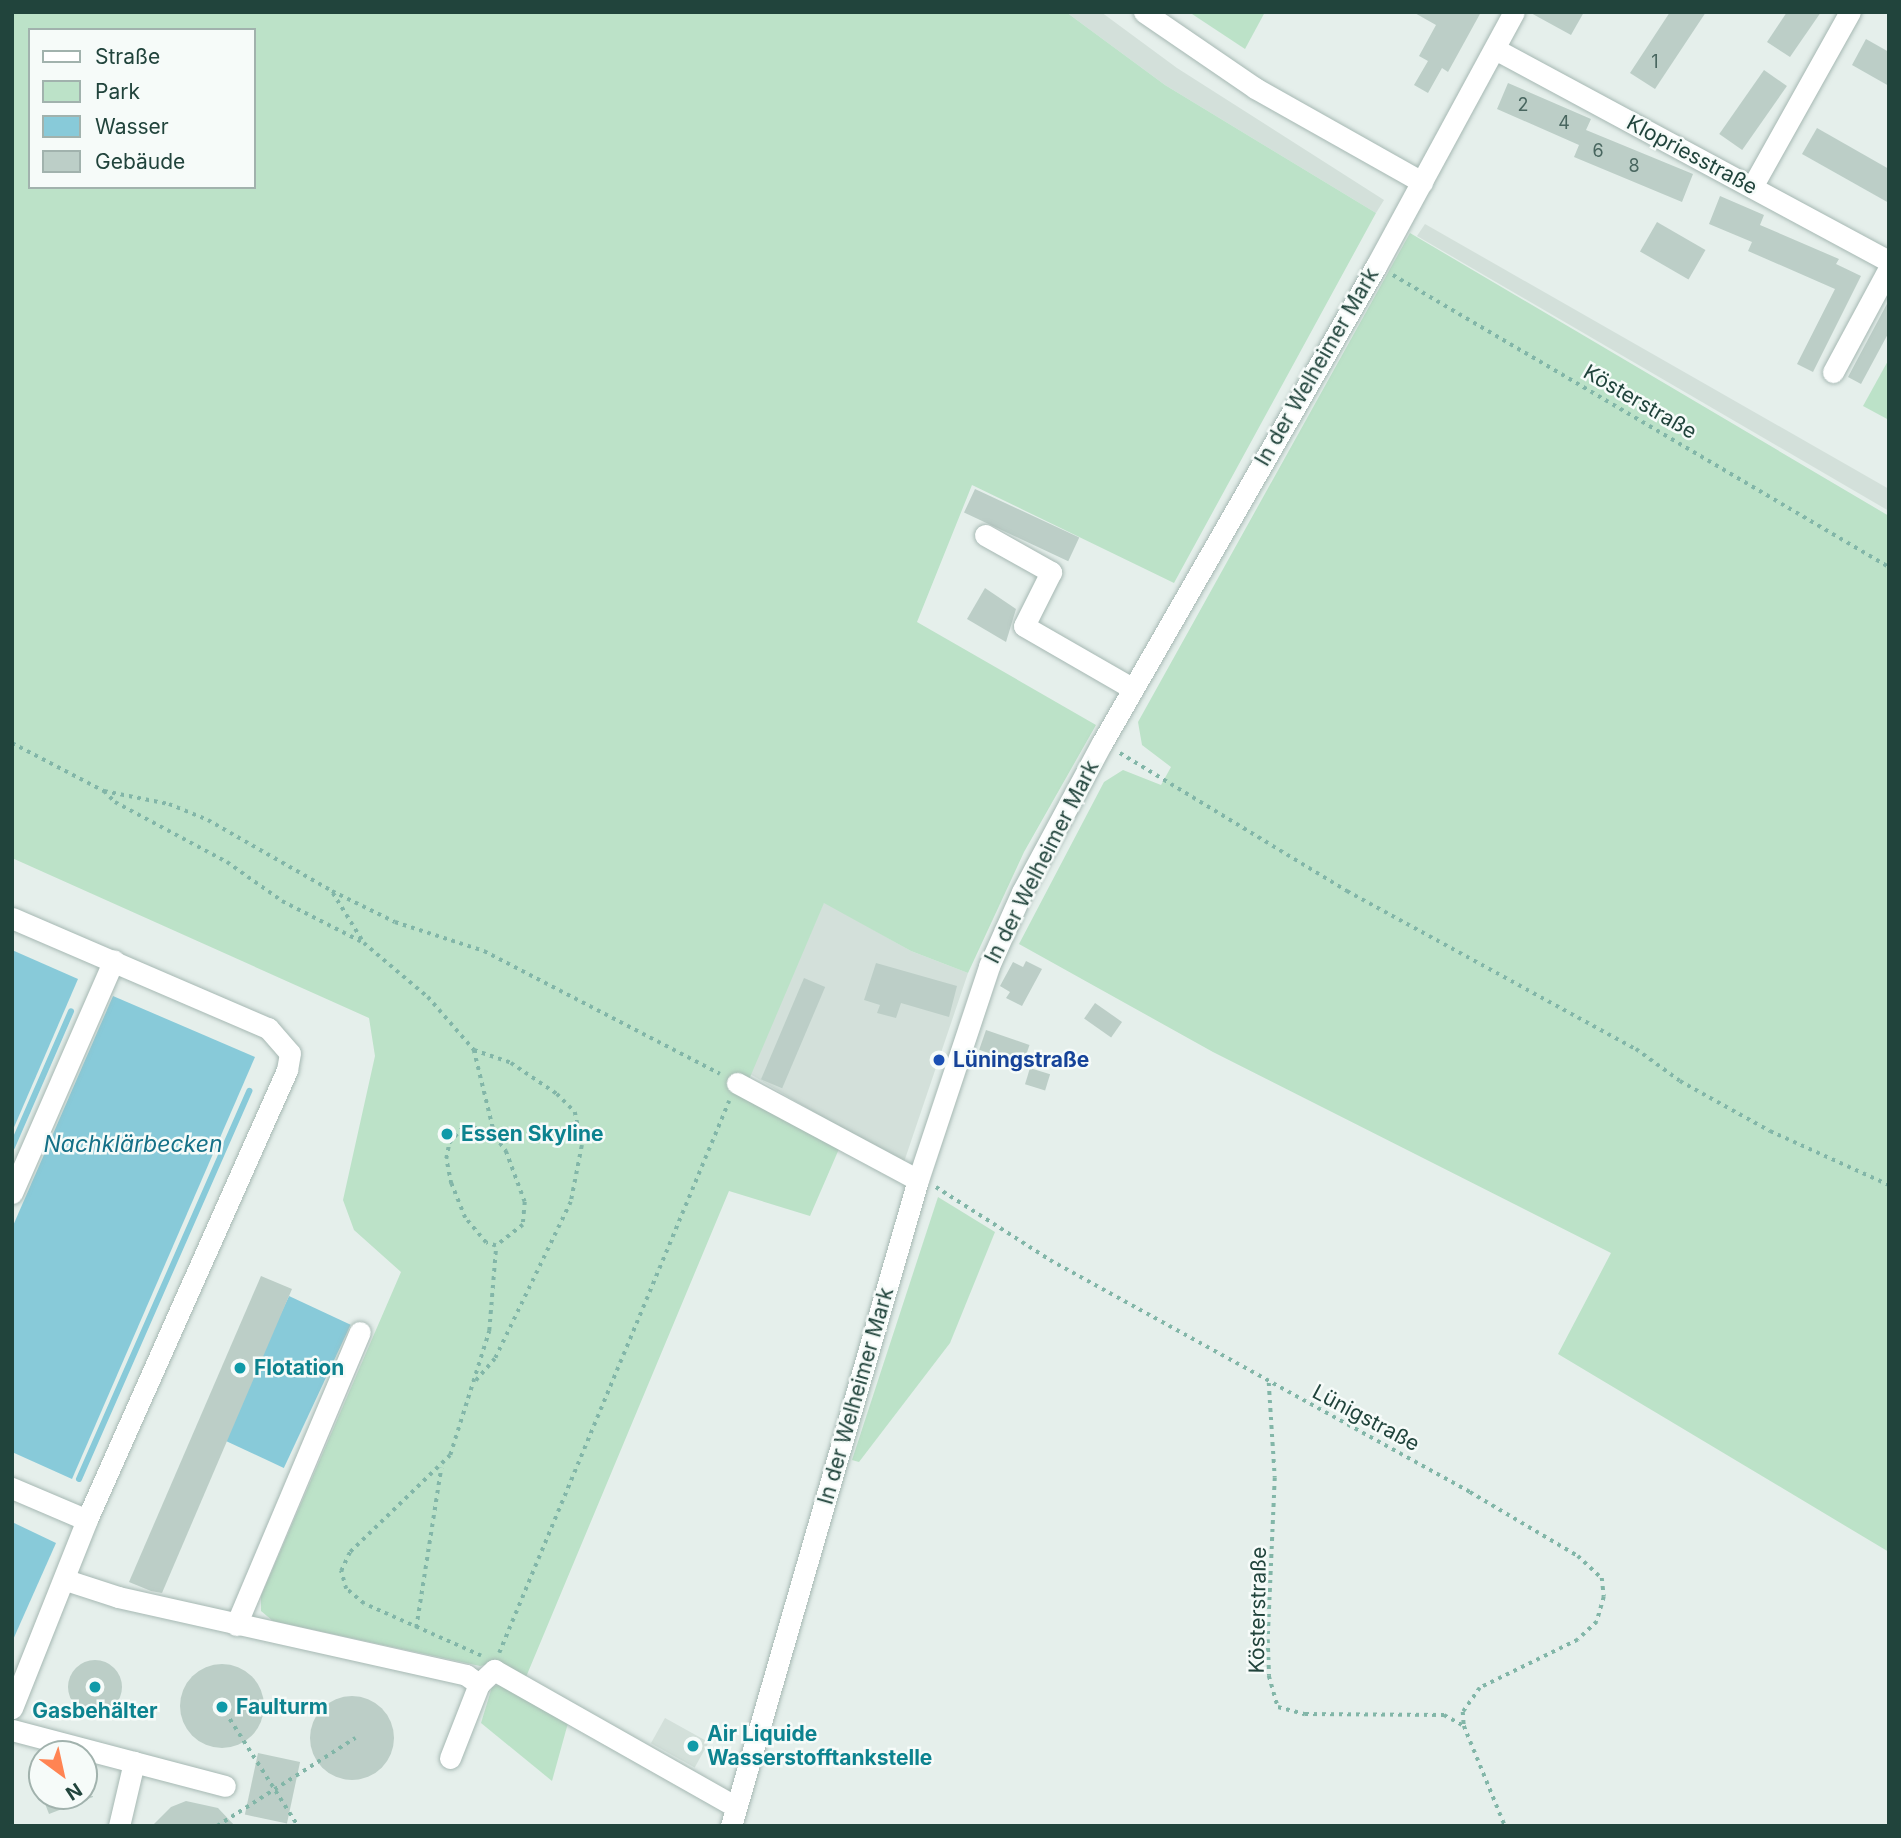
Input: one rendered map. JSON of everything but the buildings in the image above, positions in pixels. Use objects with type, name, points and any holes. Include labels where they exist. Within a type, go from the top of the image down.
[{"type":"street","points":[[1144,12],[1255,88],[1422,182]]},
{"type":"street","name":"In der Welheimer Mark","points":[[734,1816],[918,1180],[989,966],[1022,892],[1132,688],[1376,266],[1514,12]]},
{"type":"street","points":[[1752,187],[1850,12]]},
{"type":"street","name":"Klopriesstraße","points":[[1494,48],[1889,261]]},
{"type":"street","points":[[1833,372],[1889,268]]},
{"type":"street","points":[[985,535],[1051,572],[1024,626],[1132,688]]},
{"type":"street","points":[[12,918],[268,1028],[290,1053],[287,1070],[87,1520],[66,1580],[12,1708]]},
{"type":"street","points":[[12,1193],[114,960]]},
{"type":"street","points":[[737,1083],[918,1180]]},
{"type":"street","points":[[236,1625],[360,1332]]},
{"type":"street","points":[[12,1488],[87,1520]]},
{"type":"street","points":[[66,1580],[236,1625],[466,1675],[486,1677],[734,1816]]},
{"type":"street","points":[[450,1758],[486,1677]]},
{"type":"street","points":[[12,1730],[225,1786]]},
{"type":"street","points":[[119,1826],[134,1762]]},
{"type":"path","name":"Kösterstraße","points":[[1376,266],[1889,567]]},
{"type":"path","points":[[12,743],[104,792],[115,802],[244,873],[282,901],[364,943],[428,997],[474,1050],[495,1136],[518,1177],[526,1209],[517,1232],[496,1246]]},
{"type":"path","points":[[1102,743],[1165,777],[1347,891],[1636,1049],[1692,1088],[1770,1131],[1889,1185]]},
{"type":"path","points":[[104,792],[190,812],[332,891],[395,922],[484,951],[737,1083],[486,1677]]},
{"type":"path","points":[[332,891],[364,943]]},
{"type":"path","points":[[474,1050],[511,1063],[557,1094],[580,1123],[582,1146],[565,1220],[495,1359],[474,1383]]},
{"type":"path","points":[[495,1136],[473,1127],[461,1129],[449,1143],[446,1159],[465,1218],[486,1243],[496,1246]]},
{"type":"path","name":"Lünigstraße","points":[[918,1180],[943,1190],[1050,1260],[1471,1492],[1578,1556],[1602,1578],[1604,1597],[1597,1622],[1578,1640],[1480,1688],[1463,1712],[1464,1726]]},
{"type":"path","points":[[486,1677],[486,1658],[356,1600],[346,1589],[341,1564],[442,1466],[450,1455],[491,1321],[496,1246]]},
{"type":"path","name":"Kösterstraße","points":[[1269,1383],[1275,1491],[1268,1640],[1269,1676],[1278,1707],[1305,1714],[1444,1715],[1464,1726]]},
{"type":"path","points":[[416,1628],[442,1466]]},
{"type":"path","points":[[221,1705],[298,1826]]},
{"type":"path","points":[[1464,1726],[1505,1826]]},
{"type":"path","points":[[217,1826],[355,1738]]},
{"type":"shaded area","points":[[1066,12],[1101,12],[1177,68],[1384,200],[1376,213],[1165,85]]},
{"type":"shaded area","points":[[1425,224],[1889,489],[1889,511],[1417,236]]},
{"type":"shaded area","points":[[824,902],[911,951],[968,973],[903,1165],[750,1074]]},
{"type":"shaded area","points":[[665,1718],[709,1742],[695,1768],[651,1743]]},
{"type":"green space","points":[[12,12],[1066,12],[1165,85],[1376,213],[1174,583],[972,485],[917,622],[1096,725],[1024,852],[968,973],[911,951],[824,903],[745,1089],[842,1142],[810,1216],[729,1191],[526,1677],[493,1663],[480,1666],[273,1621],[261,1611],[261,1596],[401,1272],[354,1230],[343,1200],[375,1056],[369,1018],[12,858]]},
{"type":"green space","points":[[1189,12],[1265,12],[1245,49]]},
{"type":"green space","points":[[1410,233],[1889,516],[1889,1552],[1558,1354],[1611,1253],[1213,1052],[1019,944],[1104,782],[1123,770],[1161,785],[1171,767],[1142,745],[1138,722]]},
{"type":"green space","points":[[1889,359],[1889,420],[1863,406]]},
{"type":"green space","points":[[938,1197],[995,1232],[950,1343],[859,1462],[852,1460]]},
{"type":"green space","points":[[502,1684],[568,1723],[552,1781],[481,1723],[492,1687]]},
{"type":"water","name":"Nachklärbecken","points":[[12,950],[78,979],[12,1132]]},
{"type":"water","name":"Nachklärbecken","points":[[113,996],[255,1057],[72,1479],[12,1452],[12,1228]]},
{"type":"water","points":[[289,1296],[351,1325],[284,1468],[222,1439]]},
{"type":"water","points":[[12,1522],[56,1543],[12,1642]]},
{"type":"waterway","points":[[12,1147],[71,1011]]},
{"type":"waterway","points":[[79,1479],[249,1091]]},
{"type":"place","name":"Lüningstraße","points":[[939,1060]]},
{"type":"place","name":"Essen Skyline","points":[[447,1134]]},
{"type":"place","name":"Flotation","points":[[240,1368]]},
{"type":"place","name":"Gasbehälter","points":[[95,1687]]},
{"type":"place","name":"Faulturm","points":[[222,1707]]},
{"type":"place","name":"Air Liquide Wasserstofftankstelle","points":[[693,1746]]}]
